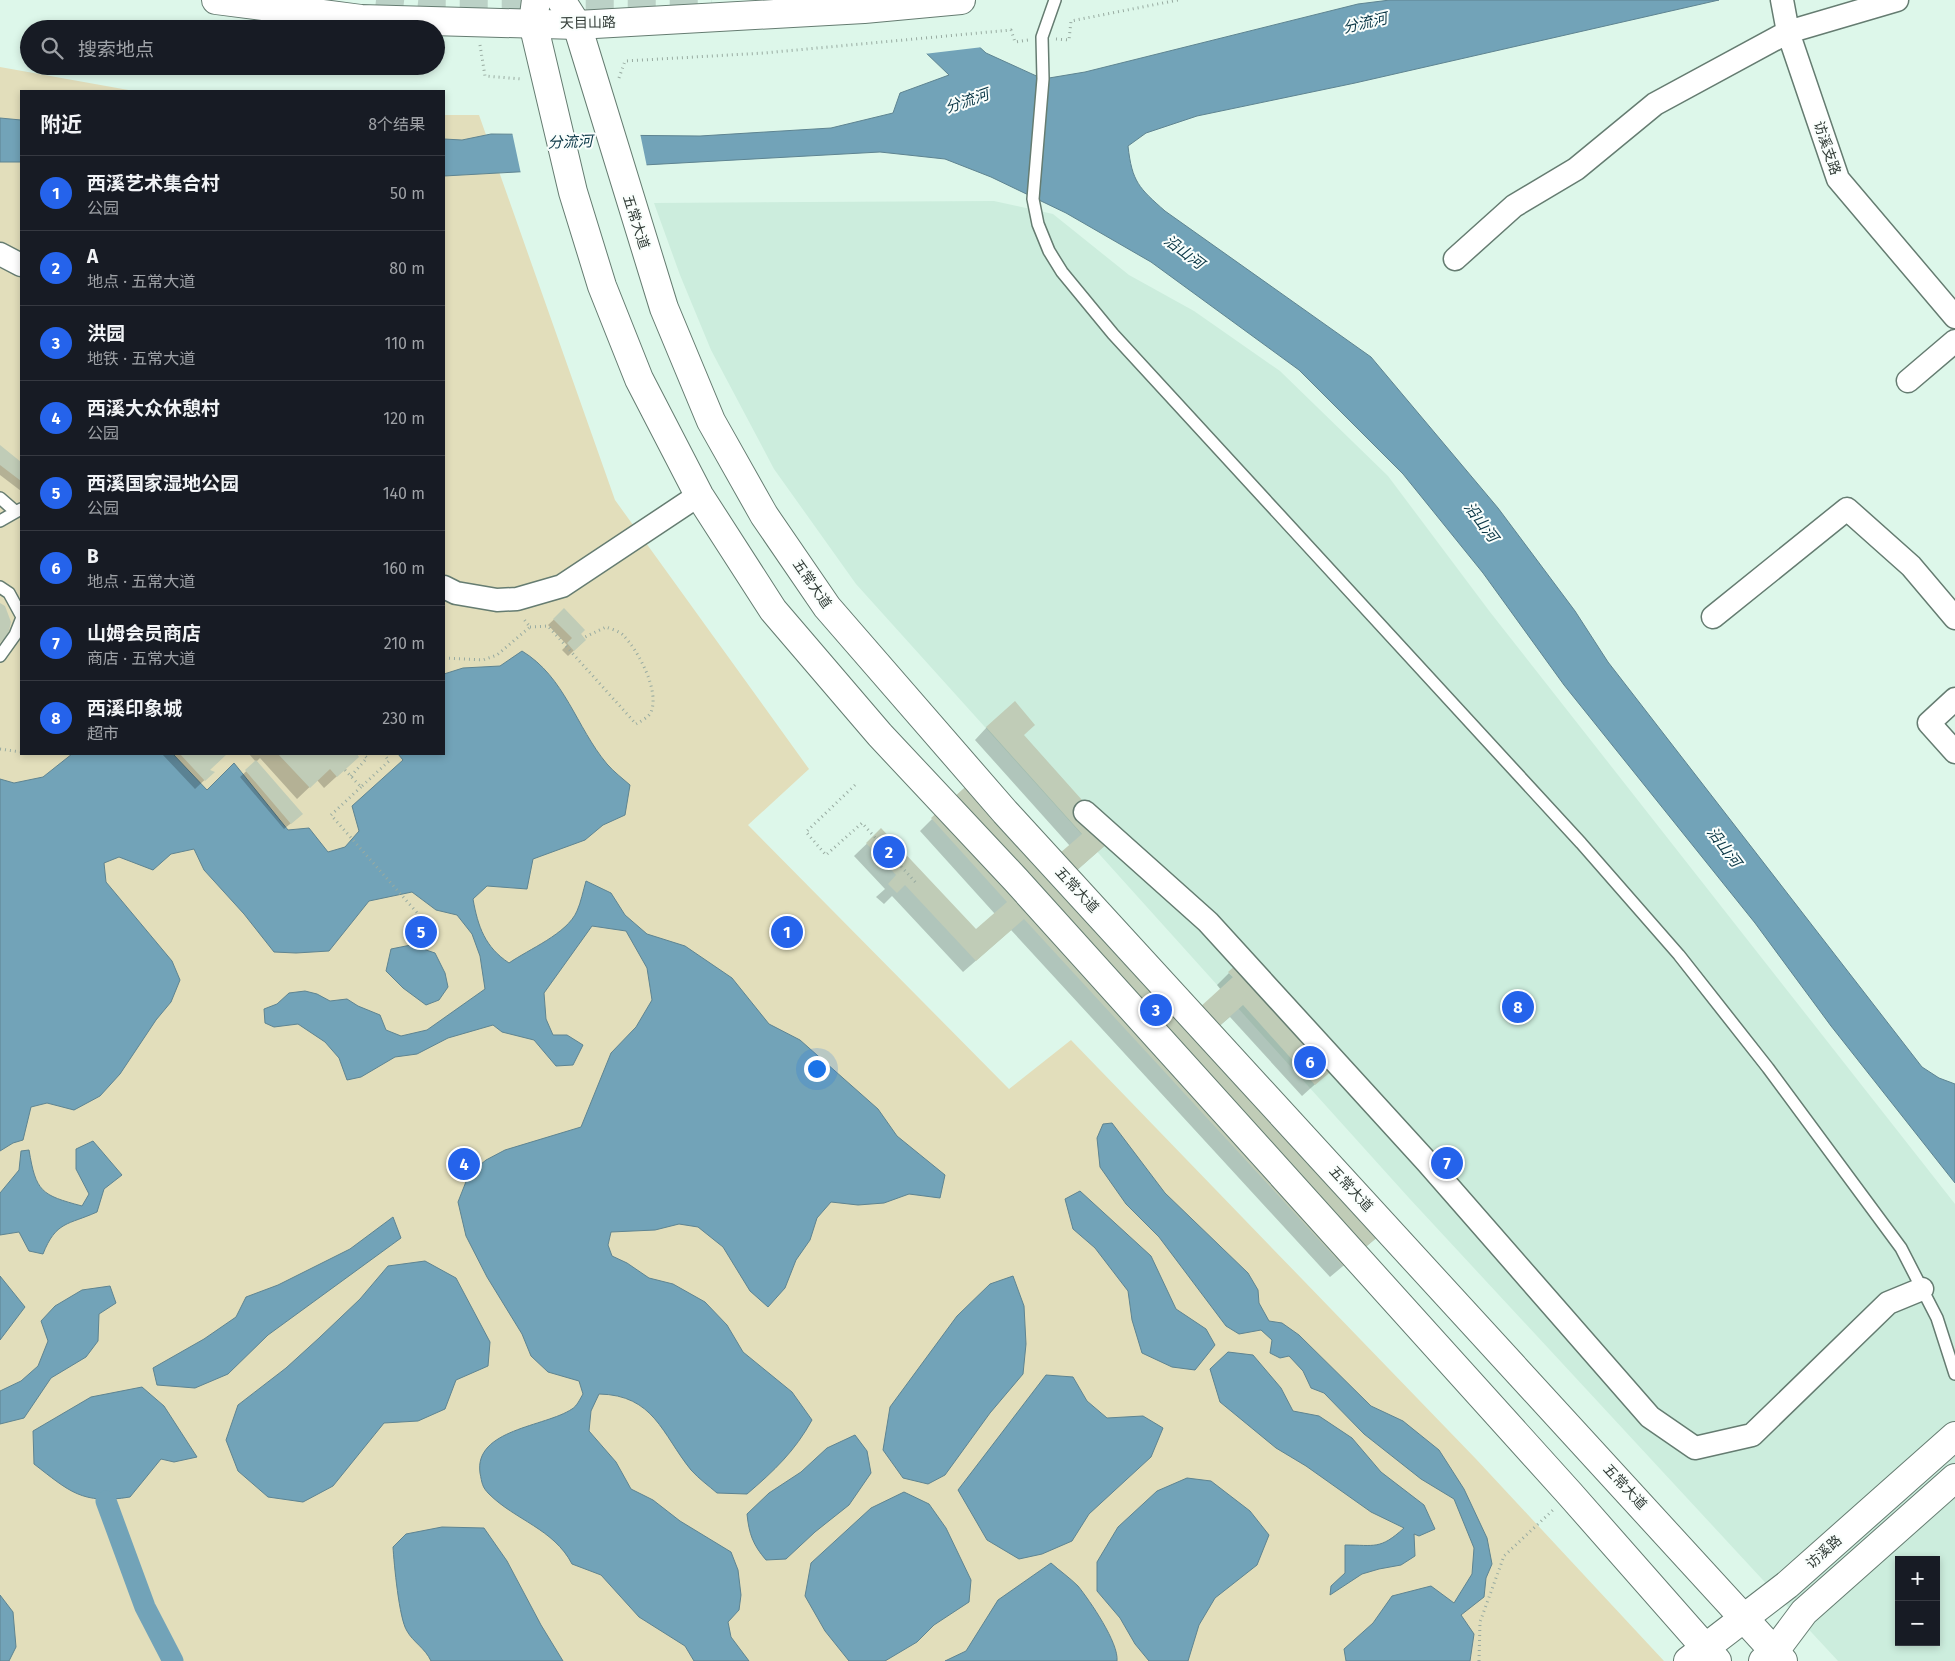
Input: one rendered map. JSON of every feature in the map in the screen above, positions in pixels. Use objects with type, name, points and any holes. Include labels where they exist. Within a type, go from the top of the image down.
[{"type":"main road","name":"天目山路","points":[[216,0],[361,19],[534,12],[578,25],[954,1]]},
{"type":"main road","name":"五常大道","points":[[561,0],[578,25],[626,190],[664,308],[711,421],[764,515],[826,607],[1012,819],[1746,1618],[1773,1658]]},
{"type":"main road","points":[[534,12],[574,192],[602,286],[638,379],[699,495],[773,610],[880,735],[1022,887],[1570,1494],[1704,1657]]},
{"type":"main road","name":"访溪路","points":[[1704,1657],[1746,1618],[1787,1585],[1955,1436]]},
{"type":"main road","points":[[1773,1658],[1804,1612],[1955,1478]]},
{"type":"street","points":[[1455,258],[1514,206],[1576,169],[1655,104],[1788,32],[1897,0]]},
{"type":"street","name":"访溪支路","points":[[1783,2],[1788,32],[1838,179],[1955,318]]},
{"type":"street","points":[[0,254],[20,265]]},
{"type":"street","points":[[1908,381],[1955,342]]},
{"type":"street","points":[[445,588],[456,593],[497,600],[517,599],[562,586],[699,495]]},
{"type":"street","points":[[1713,617],[1847,509],[1911,566],[1955,618]]},
{"type":"street","points":[[1955,699],[1930,723],[1955,752]]},
{"type":"street","points":[[1085,812],[1208,922],[1427,1162],[1650,1417],[1695,1448],[1752,1436],[1888,1302],[1922,1289]]},
{"type":"lane","points":[[1055,0],[1042,37],[1043,79],[1032,199],[1038,224],[1049,251],[1062,272],[1113,334],[1581,843],[1679,955],[1768,1068],[1901,1248],[1937,1318],[1955,1374]]},
{"type":"lane","points":[[0,498],[19,510],[0,521]]},
{"type":"lane","points":[[0,587],[9,593],[20,613]]},
{"type":"lane","points":[[0,656],[15,635],[20,622]]},
{"type":"path","points":[[1069,40],[1072,20],[1178,0]]},
{"type":"path","points":[[616,85],[625,60],[764,53],[1012,30],[1015,42]]},
{"type":"path","points":[[517,599],[518,612],[530,627]]},
{"type":"path","points":[[445,658],[483,660],[497,655],[530,627],[548,626],[636,724],[650,714],[654,699],[649,678],[638,657],[622,634],[606,627],[585,637]]},
{"type":"path","points":[[0,749],[20,752]]},
{"type":"path","points":[[351,776],[367,758],[365,755]]},
{"type":"path","points":[[385,755],[389,760],[331,815],[419,915]]},
{"type":"path","points":[[345,770],[361,788]]},
{"type":"path","points":[[855,785],[806,832],[826,855],[862,823],[917,884]]},
{"type":"path","points":[[1479,1661],[1480,1622],[1504,1556],[1570,1494]]},
{"type":"shaded area","points":[[0,67],[20,71],[20,75],[45,75],[128,90],[20,90],[20,755],[445,755],[445,115],[479,115],[615,500],[809,769],[748,825],[1009,1089],[1071,1040],[1476,1459],[1664,1661],[0,1661]]},
{"type":"shaded area","points":[[994,201],[1053,214],[1129,275],[1194,311],[1280,371],[1388,476],[1490,612],[1955,1204],[1955,1661],[1838,1661],[1409,1198],[856,584],[774,469],[711,350],[680,275],[654,203]]},
{"type":"water","points":[[871,0],[928,0],[986,53],[1043,79],[1085,72],[1358,4],[1390,0],[1719,0],[1355,83],[1197,116],[1146,133],[1128,146],[1130,158],[1138,183],[1165,211],[1371,357],[1498,508],[1575,611],[1608,662],[1922,1067],[1939,1078],[1955,1084],[1955,1183],[1831,1026],[1755,923],[1564,685],[1483,573],[1403,474],[1299,370],[1151,262],[1066,213],[991,177],[945,159],[880,152],[445,176],[445,139],[462,140],[491,134],[700,136],[831,128],[893,113],[900,93],[949,75]]},
{"type":"water","points":[[0,118],[20,120],[20,162],[0,162]]},
{"type":"water","points":[[522,651],[537,662],[560,688],[596,750],[610,767],[630,785],[625,815],[603,825],[585,840],[533,859],[527,889],[487,886],[473,899],[480,927],[494,950],[509,963],[556,934],[565,927],[577,911],[586,881],[611,893],[625,915],[647,934],[685,946],[732,978],[769,1024],[800,1040],[878,1109],[897,1136],[945,1175],[940,1198],[909,1194],[884,1203],[858,1205],[831,1202],[817,1218],[810,1240],[796,1260],[785,1288],[768,1307],[750,1291],[723,1247],[698,1227],[679,1224],[655,1230],[611,1232],[608,1245],[612,1256],[627,1263],[649,1278],[673,1284],[705,1302],[727,1325],[743,1352],[792,1392],[812,1420],[783,1460],[747,1494],[717,1493],[691,1470],[664,1430],[645,1409],[632,1401],[618,1396],[599,1394],[591,1411],[589,1431],[616,1462],[631,1489],[653,1500],[680,1521],[731,1552],[738,1570],[741,1595],[739,1610],[728,1622],[731,1637],[749,1661],[694,1661],[685,1646],[639,1617],[601,1575],[572,1564],[564,1552],[545,1533],[499,1503],[484,1487],[480,1473],[481,1458],[488,1447],[499,1438],[572,1409],[583,1394],[579,1381],[548,1372],[531,1356],[522,1334],[487,1277],[466,1236],[458,1202],[469,1174],[486,1160],[505,1150],[581,1127],[611,1053],[636,1027],[652,1000],[647,968],[626,931],[592,926],[544,993],[546,1019],[553,1035],[567,1035],[583,1045],[573,1065],[556,1066],[534,1040],[502,1032],[493,1025],[448,1038],[417,1054],[395,1057],[361,1077],[347,1080],[339,1058],[325,1042],[298,1024],[274,1027],[265,1023],[264,1009],[277,1004],[289,993],[305,991],[317,994],[330,1001],[347,999],[380,1015],[386,1030],[401,1036],[427,1030],[485,989],[480,956],[472,934],[457,915],[436,910],[412,892],[369,901],[329,951],[274,952],[244,914],[204,870],[194,849],[171,854],[153,870],[119,857],[104,863],[106,882],[172,961],[180,980],[171,1002],[156,1020],[120,1074],[100,1096],[74,1110],[47,1103],[31,1107],[23,1140],[13,1143],[0,1151],[0,779],[14,783],[43,777],[71,755],[174,755],[207,790],[234,763],[288,830],[309,828],[328,852],[345,847],[359,831],[352,806],[403,760],[399,755],[445,755],[445,674],[463,668],[500,666]]},
{"type":"water","points":[[411,945],[435,953],[445,973],[448,987],[439,1000],[426,1005],[403,988],[386,971],[391,949]]},
{"type":"water","points":[[1112,1123],[1165,1193],[1248,1273],[1258,1290],[1259,1303],[1269,1321],[1282,1323],[1299,1335],[1371,1406],[1403,1421],[1439,1450],[1464,1489],[1487,1538],[1492,1564],[1486,1578],[1484,1597],[1461,1615],[1474,1634],[1470,1661],[1346,1661],[1344,1649],[1373,1623],[1392,1596],[1431,1586],[1454,1603],[1472,1574],[1474,1548],[1454,1499],[1421,1479],[1364,1434],[1324,1393],[1311,1388],[1303,1371],[1289,1356],[1280,1358],[1270,1353],[1272,1340],[1261,1330],[1239,1334],[1226,1326],[1159,1237],[1126,1204],[1100,1167],[1097,1138],[1103,1124]]},
{"type":"water","points":[[93,1141],[122,1175],[104,1189],[97,1212],[71,1222],[58,1230],[48,1243],[43,1254],[29,1251],[19,1232],[0,1235],[0,1193],[19,1170],[21,1151],[29,1150],[34,1175],[43,1190],[57,1199],[82,1206],[89,1194],[76,1169],[76,1149]]},
{"type":"water","points":[[1080,1191],[1151,1256],[1176,1309],[1206,1329],[1215,1345],[1195,1370],[1172,1367],[1142,1353],[1132,1320],[1128,1291],[1095,1248],[1073,1229],[1065,1199]]},
{"type":"water","points":[[393,1217],[401,1238],[268,1335],[228,1374],[195,1388],[157,1385],[153,1368],[204,1339],[236,1317],[246,1297],[278,1285],[350,1249]]},
{"type":"water","points":[[425,1261],[456,1278],[490,1342],[488,1366],[456,1380],[445,1409],[418,1421],[384,1423],[333,1486],[303,1502],[268,1497],[238,1471],[226,1440],[238,1405],[286,1368],[319,1338],[360,1299],[388,1266]]},
{"type":"water","points":[[0,1276],[25,1307],[0,1340]]},
{"type":"water","points":[[1013,1276],[1024,1306],[1026,1344],[1023,1374],[990,1413],[945,1475],[928,1484],[903,1478],[883,1450],[890,1407],[957,1316],[990,1284]]},
{"type":"water","points":[[110,1286],[116,1303],[99,1314],[98,1341],[86,1357],[51,1378],[24,1418],[0,1424],[0,1391],[21,1381],[38,1366],[48,1341],[41,1321],[55,1306],[82,1290]]},
{"type":"water","points":[[1228,1352],[1253,1355],[1281,1388],[1293,1411],[1319,1416],[1352,1438],[1381,1472],[1424,1505],[1435,1529],[1419,1536],[1414,1534],[1415,1556],[1401,1565],[1362,1574],[1330,1595],[1331,1586],[1345,1573],[1345,1545],[1377,1545],[1389,1540],[1404,1528],[1371,1512],[1306,1466],[1276,1448],[1220,1402],[1210,1369]]},
{"type":"water","points":[[1046,1375],[1073,1377],[1087,1401],[1107,1418],[1143,1416],[1163,1428],[1151,1457],[1089,1514],[1072,1541],[1042,1554],[1019,1559],[987,1540],[958,1490]]},
{"type":"water","points":[[142,1387],[164,1406],[197,1457],[174,1462],[161,1459],[130,1497],[114,1499],[100,1499],[77,1494],[57,1482],[34,1464],[33,1431],[91,1397]]},
{"type":"water","points":[[855,1435],[867,1451],[871,1473],[849,1505],[815,1532],[786,1559],[766,1560],[752,1539],[747,1514],[769,1493],[801,1472],[827,1448]]},
{"type":"water","points":[[1187,1478],[1211,1481],[1250,1511],[1269,1535],[1257,1565],[1215,1598],[1199,1625],[1188,1661],[1149,1661],[1135,1644],[1120,1618],[1097,1591],[1097,1562],[1118,1527],[1157,1491]]},
{"type":"water","points":[[904,1492],[929,1504],[946,1528],[971,1580],[969,1602],[934,1625],[917,1642],[885,1661],[849,1661],[825,1631],[805,1596],[811,1563],[871,1508]]},
{"type":"water","points":[[442,1527],[484,1528],[507,1561],[541,1625],[563,1661],[431,1661],[404,1625],[397,1590],[393,1547],[406,1534]]},
{"type":"water","points":[[1051,1563],[1078,1586],[1103,1622],[1113,1644],[1117,1661],[945,1661],[966,1651],[998,1600]]},
{"type":"water","points":[[0,1595],[13,1612],[16,1647],[9,1661],[0,1661]]},
{"type":"pier","points":[[931,0],[983,47],[924,54],[869,2]]},
{"type":"pier","points":[[512,132],[640,133],[647,167],[521,174]]},
{"type":"building","points":[[0,445],[20,461],[20,480],[0,465]]},
{"type":"building","points":[[0,603],[5,606],[11,622],[8,635],[0,643]]},
{"type":"building","points":[[564,608],[585,630],[581,634],[586,640],[574,651],[567,643],[572,638],[553,619]]},
{"type":"building","points":[[1015,701],[1035,725],[1024,735],[1115,837],[1076,871],[1199,1008],[1233,977],[1228,972],[1238,963],[1334,1069],[1315,1085],[1243,1005],[1217,1028],[1394,1223],[1343,1266],[1024,919],[976,961],[905,885],[897,893],[888,884],[896,875],[866,843],[881,828],[976,929],[1007,902],[931,818],[984,770],[1060,853],[1082,834],[986,727]]},
{"type":"building","points":[[181,755],[226,755],[210,770],[215,772],[205,781]]},
{"type":"building","points":[[279,755],[358,755],[359,757],[337,777],[330,769],[310,788]]},
{"type":"building","points":[[256,760],[303,814],[291,824],[245,770]]},
{"type":"waterway","points":[[106,1501],[145,1607],[173,1661]]},
{"type":"tunnel","points":[[376,0],[420,5],[712,6]]},
{"type":"place","name":"A","points":[[889,852]]},
{"type":"place","name":"西溪国家湿地公园","points":[[421,932]]},
{"type":"place","name":"西溪艺术集合村","points":[[787,932]]},
{"type":"place","name":"西溪印象城","points":[[1518,1007]]},
{"type":"place","name":"洪园","points":[[1156,1010]]},
{"type":"place","name":"B","points":[[1310,1062]]},
{"type":"place","name":"山姆会员商店","points":[[1447,1163]]},
{"type":"place","name":"西溪大众休憩村","points":[[464,1164]]},
{"type":"water label","name":"分流河","points":[[1365,23]]},
{"type":"water label","name":"分流河","points":[[967,101]]},
{"type":"water label","name":"分流河","points":[[570,142]]},
{"type":"water label","name":"沿山河","points":[[1184,252]]},
{"type":"water label","name":"沿山河","points":[[1481,522]]},
{"type":"water label","name":"沿山河","points":[[1724,847]]}]
